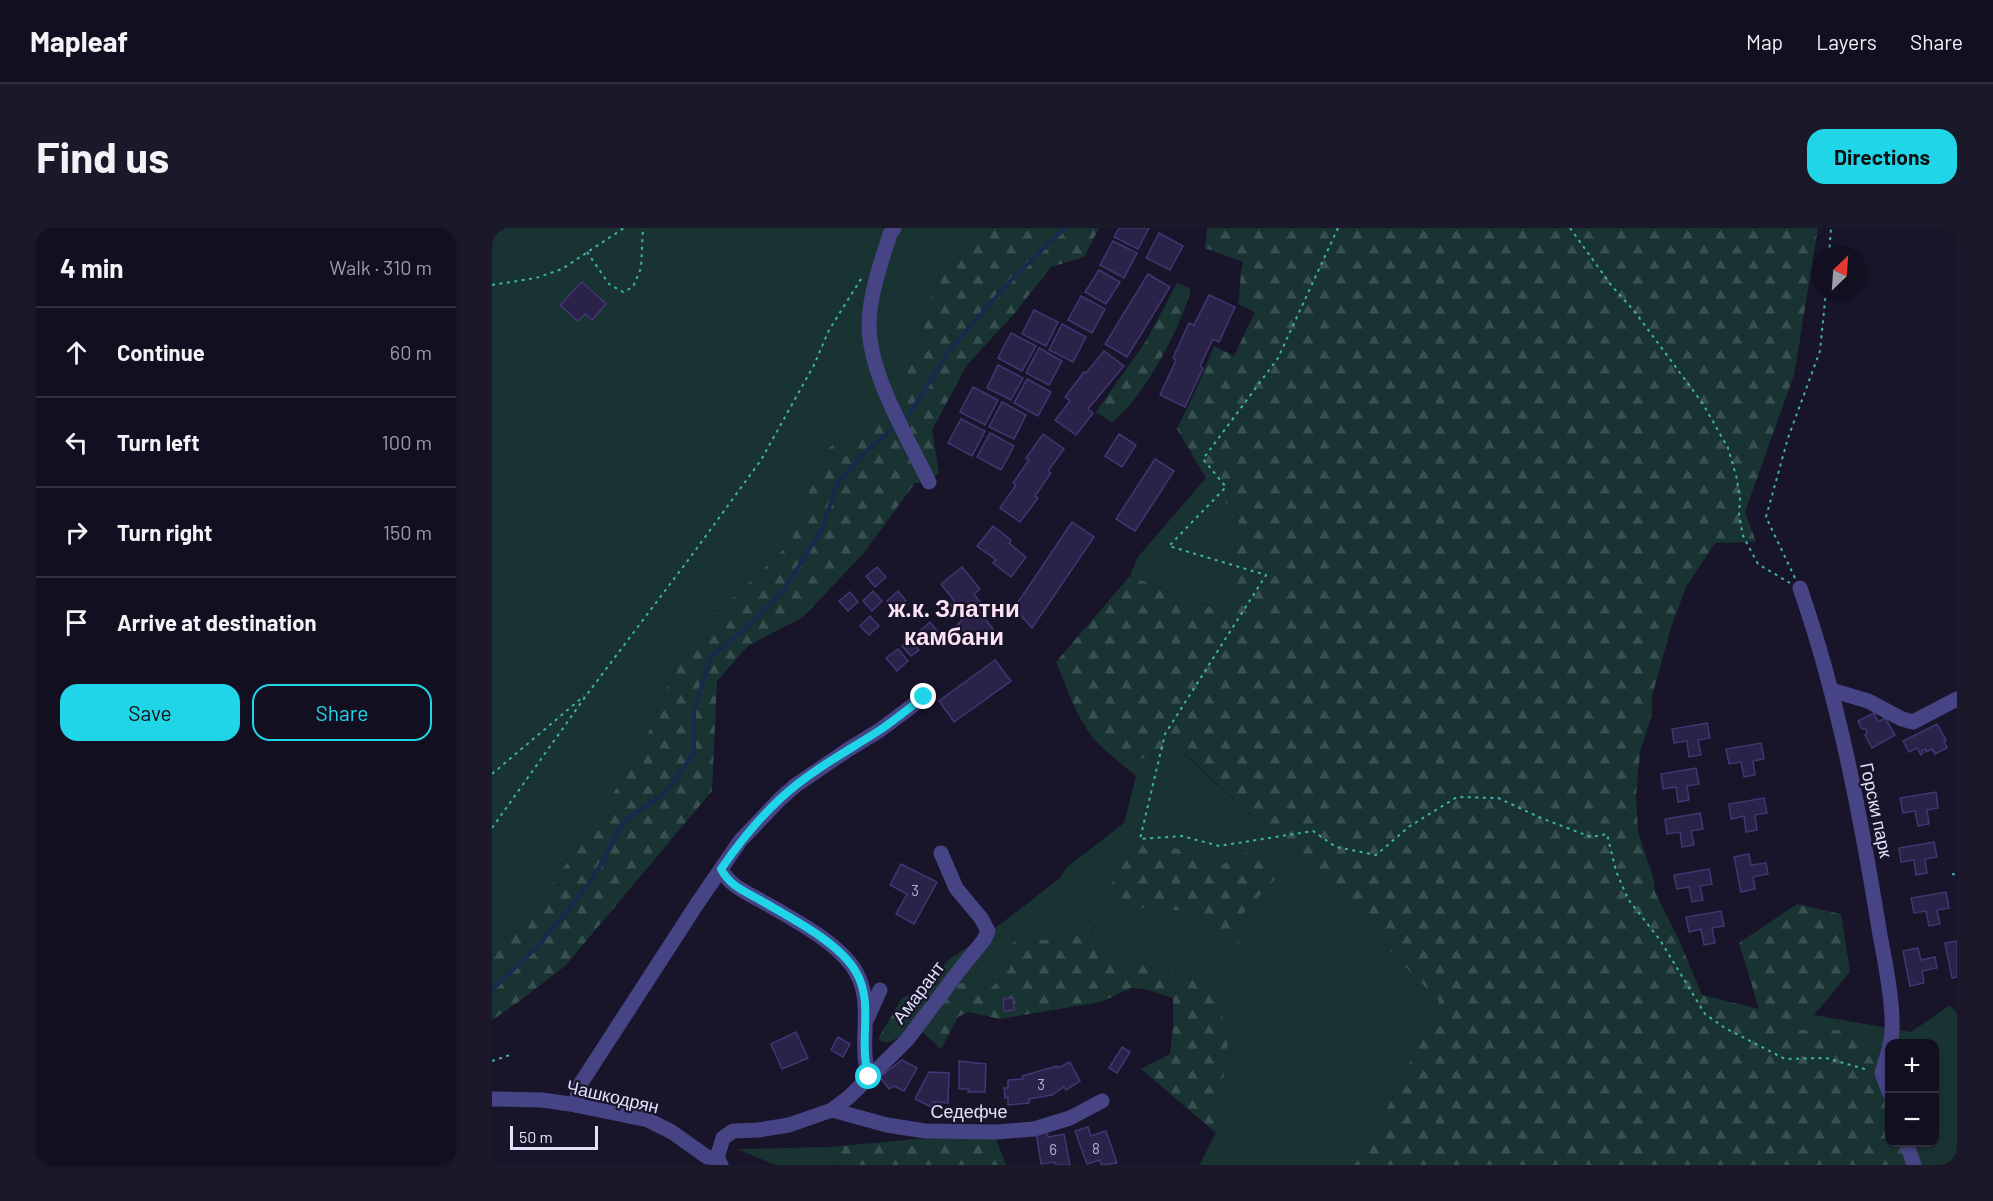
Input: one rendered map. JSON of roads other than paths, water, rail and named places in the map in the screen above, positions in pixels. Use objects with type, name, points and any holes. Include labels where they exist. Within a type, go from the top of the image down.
[{"type":"street","points":[[894,228],[874,284],[869,323],[871,346],[880,379],[929,482]]},
{"type":"street","name":"Горски парк","points":[[1800,588],[1831,690],[1870,873],[1886,968],[1893,1032],[1891,1039]]},
{"type":"street","points":[[1831,690],[1868,700],[1902,719],[1913,722],[1957,699]]},
{"type":"street","points":[[576,1105],[579,1086],[740,841],[796,785],[880,730],[924,697]]},
{"type":"street","name":"Амарант","points":[[719,1162],[723,1138],[733,1131],[789,1125],[832,1110],[907,1040],[984,940],[988,931],[981,918],[956,888],[941,853]]},
{"type":"street","points":[[721,869],[730,883],[822,938],[841,953],[856,972],[863,993],[866,1022],[864,1052],[869,1077]]},
{"type":"street","points":[[866,1022],[880,990]]},
{"type":"street","name":"Горски парк","points":[[1885,1062],[1882,1073],[1885,1081]]},
{"type":"street","name":"Чашкодрян","points":[[492,1099],[542,1100],[648,1120],[672,1132],[707,1157],[719,1162]]},
{"type":"street","name":"Седефче","points":[[832,1110],[887,1125],[925,1131],[997,1132],[1034,1129],[1070,1118],[1102,1101]]},
{"type":"street","points":[[1907,1147],[1914,1165]]},
{"type":"waterway","points":[[903,420],[911,412],[948,352],[1012,279],[1065,228]]},
{"type":"waterway","points":[[492,990],[539,945],[592,880],[624,821],[666,792],[694,753],[694,709],[711,657],[747,627],[783,591],[821,531],[838,482],[866,451],[897,425]]},
{"type":"district","name":"ж.к. Златни камбани","points":[[954,621]]}]
